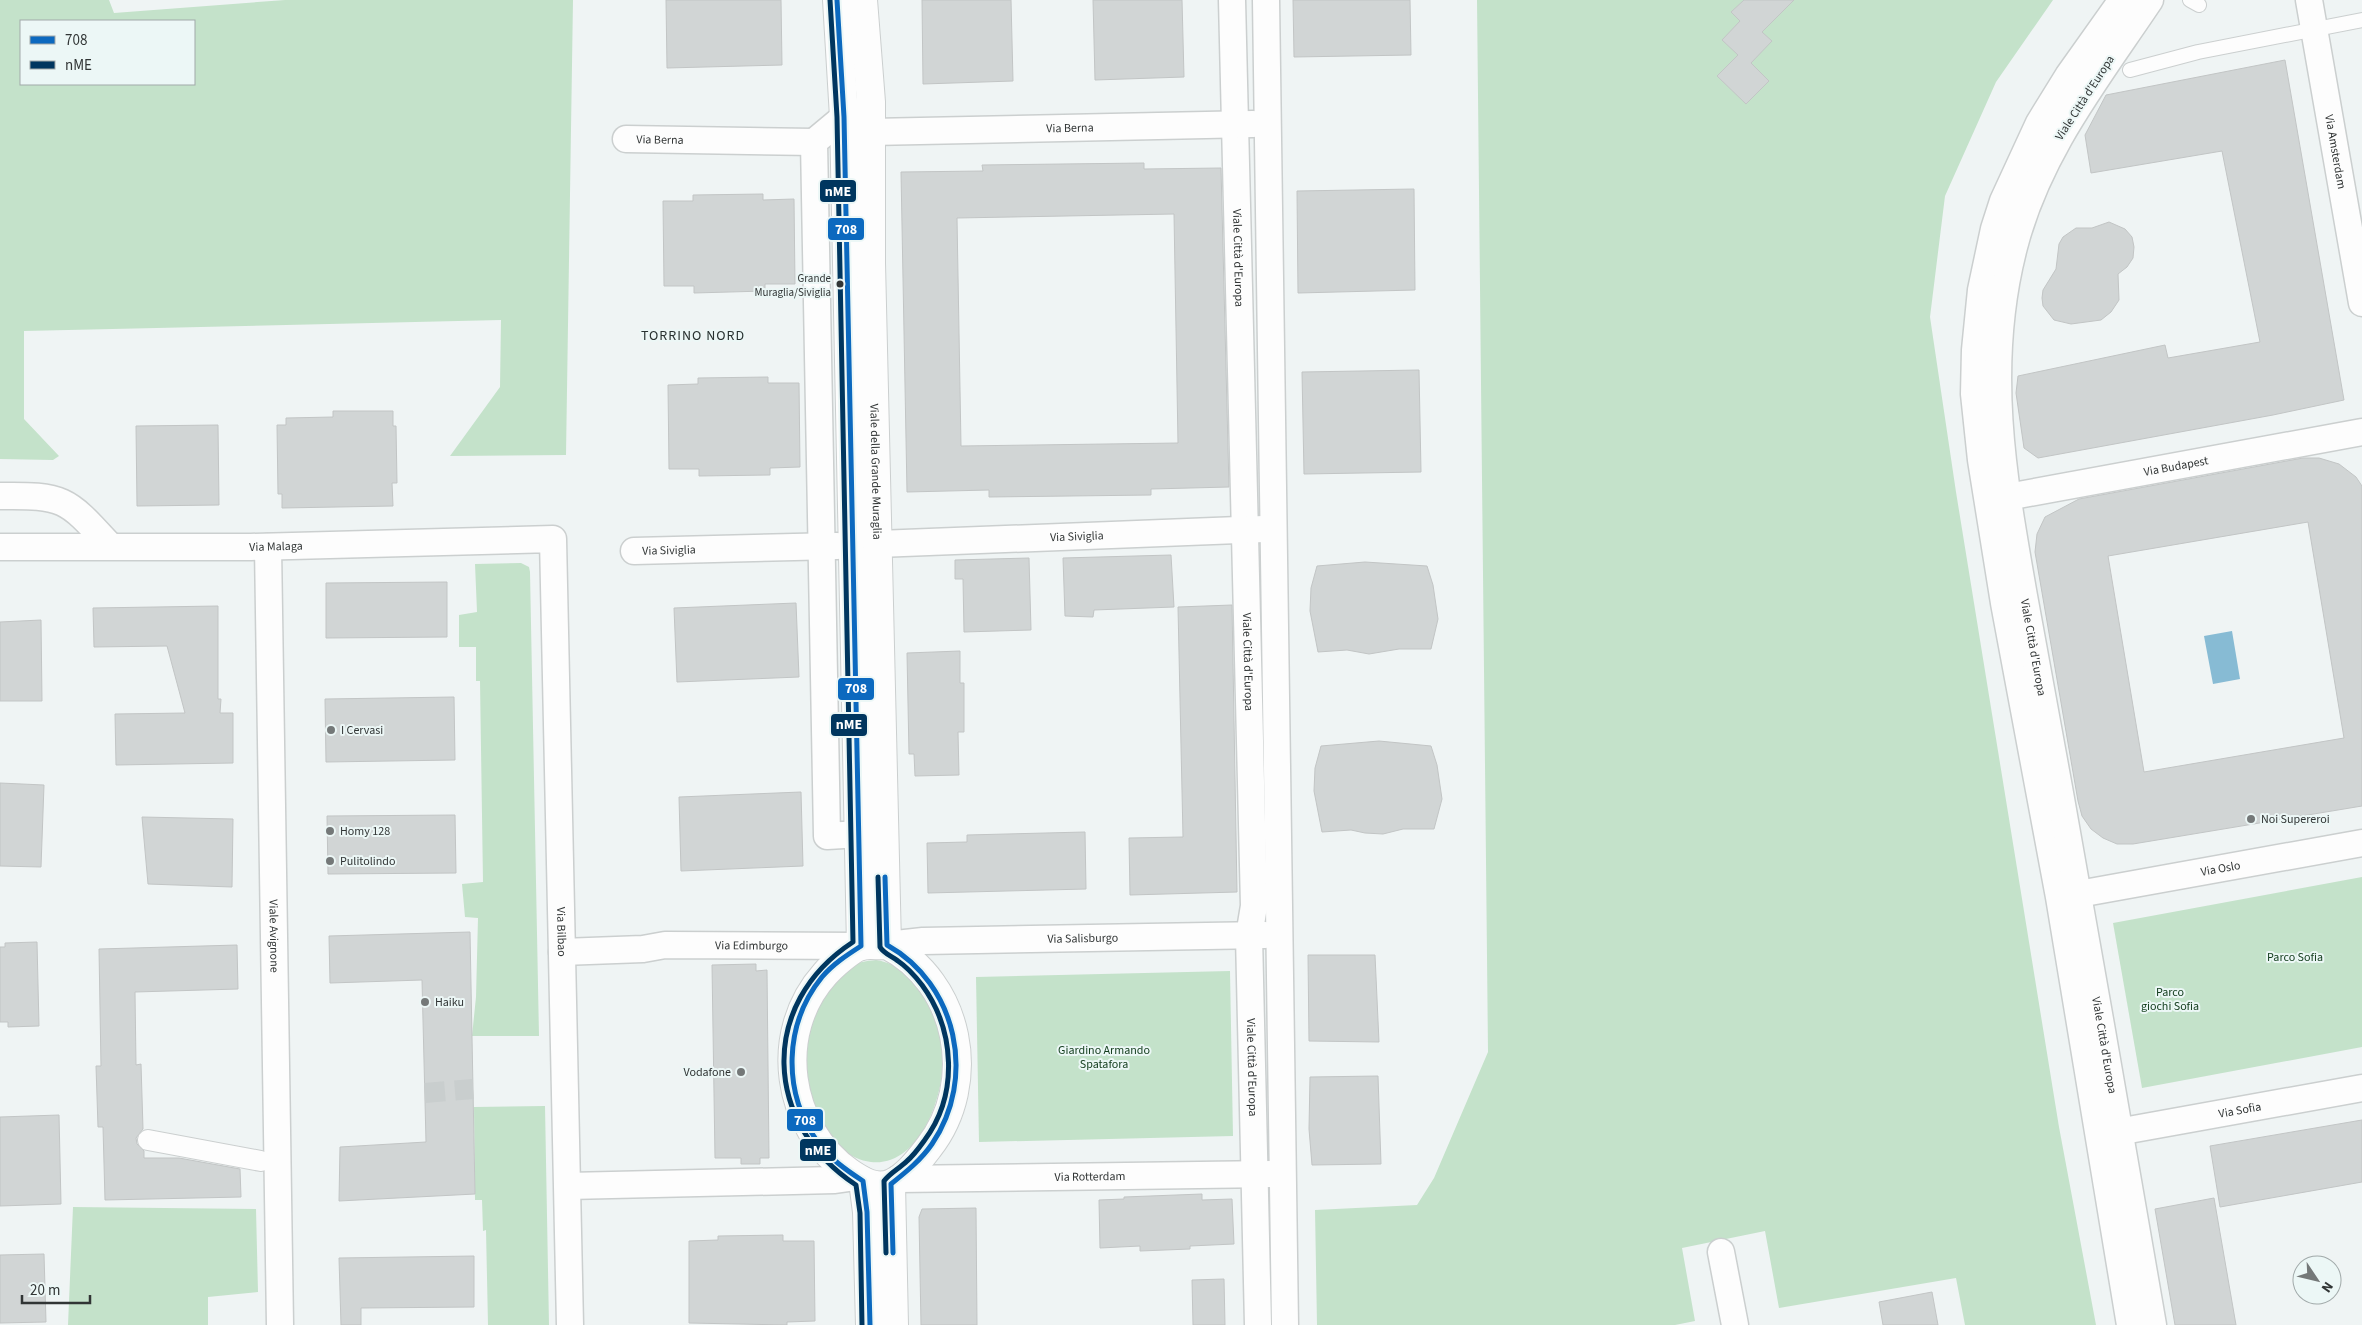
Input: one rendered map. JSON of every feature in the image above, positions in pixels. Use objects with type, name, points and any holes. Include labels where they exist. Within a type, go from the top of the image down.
[{"type":"street","name":"Viale della Grande Muraglia","points":[[837,0],[887,945]]},
{"type":"street","name":"Viale della Grande Muraglia","points":[[861,946],[860,834],[871,263],[870,84],[863,0]]},
{"type":"street","name":"Viale Città d'Europa","points":[[1232,0],[1254,906],[1249,936],[1258,1325]]},
{"type":"street","points":[[1266,0],[1285,1325]]},
{"type":"street","name":"Viale Città d'Europa","points":[[2122,0],[2038,122],[2012,177],[1994,229],[1981,290],[1974,371],[1976,415],[1998,498],[2031,694],[2069,895],[2108,1133],[2130,1325]]},
{"type":"street","name":"Viale Città d'Europa","points":[[1998,498],[1998,355],[2006,283],[2020,225],[2034,185],[2069,118],[2150,0]]},
{"type":"street","name":"Via Amsterdam","points":[[2309,0],[2362,303]]},
{"type":"street","points":[[844,116],[814,142],[820,547],[827,836],[860,834]]},
{"type":"street","name":"Via Berna","points":[[871,132],[1267,123]]},
{"type":"street","name":"Via Berna","points":[[626,138],[814,142]]},
{"type":"street","name":"Via Budapest","points":[[1998,498],[2362,432]]},
{"type":"street","points":[[0,496],[39,496],[60,500],[78,512],[110,546]]},
{"type":"street","name":"Via Siviglia","points":[[634,551],[820,547],[1275,529]]},
{"type":"street","name":"Via Malaga","points":[[0,547],[268,547],[553,539]]},
{"type":"street","name":"Via Bilbao","points":[[553,539],[570,1325]]},
{"type":"street","name":"Viale Avignone","points":[[268,547],[280,1325]]},
{"type":"street","name":"Via Oslo","points":[[2069,895],[2362,843]]},
{"type":"street","name":"Via Salisburgo","points":[[887,945],[923,941],[1279,935]]},
{"type":"street","name":"Via Edimburgo","points":[[562,952],[643,949],[665,945],[861,946]]},
{"type":"street","points":[[887,945],[903,954],[917,967],[936,992],[952,1024],[958,1056],[956,1084],[944,1123],[920,1160],[894,1182],[877,1186],[859,1179],[830,1156],[810,1129],[795,1091],[792,1058],[797,1025],[809,996],[830,968],[861,946],[887,945]]},
{"type":"street","name":"Via Sofia","points":[[2108,1133],[2362,1088]]},
{"type":"street","name":"Viale Città d'Europa","points":[[2108,1133],[2153,1325]]},
{"type":"street","points":[[148,1140],[261,1161]]},
{"type":"street","name":"Via Rotterdam","points":[[894,1182],[1283,1174]]},
{"type":"street","points":[[568,1186],[859,1179]]},
{"type":"street","points":[[859,1179],[867,1212],[870,1325]]},
{"type":"street","points":[[894,1182],[894,1325]]},
{"type":"street","points":[[1720,1252],[1735,1325]]},
{"type":"lane","points":[[2130,70],[2198,52],[2362,20]]},
{"type":"green space","points":[[0,0],[109,0],[114,13],[285,0],[573,0],[566,455],[450,456],[500,387],[501,320],[24,331],[24,419],[59,456],[53,460],[0,459]]},
{"type":"green space","points":[[1477,0],[2053,0],[1996,82],[1945,196],[1930,317],[1956,492],[2059,1127],[2096,1325],[1965,1325],[1956,1278],[1779,1308],[1765,1231],[1682,1248],[1695,1321],[1675,1325],[1317,1325],[1315,1210],[1417,1205],[1434,1178],[1488,1052]]},
{"type":"green space","points":[[521,563],[529,567],[530,572],[539,1036],[472,1036],[476,997],[478,918],[465,917],[462,884],[483,882],[480,681],[476,681],[476,647],[459,647],[459,615],[477,612],[475,564]]},
{"type":"green space","points":[[2362,877],[2362,1047],[2142,1088],[2113,923]]},
{"type":"green space","points":[[876,960],[899,968],[919,990],[937,1024],[943,1054],[943,1070],[934,1107],[916,1140],[904,1153],[889,1160],[871,1162],[854,1157],[839,1146],[827,1132],[810,1095],[805,1057],[808,1030],[827,992],[850,967],[861,962]]},
{"type":"green space","name":"Giardino Armando Spatafora","points":[[1230,971],[1233,1136],[979,1142],[976,977]]},
{"type":"green space","points":[[545,1106],[549,1325],[488,1325],[486,1230],[483,1231],[482,1200],[475,1200],[474,1107]]},
{"type":"green space","points":[[73,1207],[256,1209],[258,1292],[208,1297],[208,1325],[68,1325]]},
{"type":"water","points":[[2232,631],[2240,679],[2213,684],[2204,636]]},
{"type":"building","points":[[666,0],[781,0],[782,65],[667,68]]},
{"type":"building","points":[[922,0],[1011,0],[1013,81],[923,84]]},
{"type":"building","points":[[1093,0],[1182,0],[1184,77],[1095,80]]},
{"type":"building","points":[[1293,0],[1410,0],[1411,55],[1294,57]]},
{"type":"building","points":[[1744,0],[1794,0],[1762,32],[1772,41],[1751,63],[1769,81],[1746,104],[1717,76],[1738,55],[1722,40],[1740,21],[1731,12]]},
{"type":"building","points":[[2285,60],[2344,400],[2273,415],[2038,458],[2024,448],[2016,393],[2018,376],[2165,345],[2168,358],[2260,342],[2222,151],[2091,173],[2085,135],[2106,95]]},
{"type":"building","points":[[1144,163],[1144,169],[1221,168],[1229,487],[1151,489],[1151,495],[989,497],[989,490],[907,492],[901,172],[983,171],[982,165]],"holes":[[[1174,214],[1178,443],[961,446],[957,218]]]},
{"type":"building","points":[[1414,189],[1415,290],[1298,293],[1297,191]]},
{"type":"building","points":[[763,194],[763,200],[794,199],[795,284],[765,284],[765,291],[694,293],[694,286],[664,286],[663,201],[693,201],[693,195]]},
{"type":"building","points":[[2109,222],[2125,229],[2132,237],[2134,247],[2133,258],[2127,267],[2118,274],[2119,300],[2111,312],[2101,320],[2071,324],[2054,320],[2043,306],[2042,298],[2043,290],[2056,269],[2059,244],[2063,237],[2076,228],[2092,228]]},
{"type":"building","points":[[1419,370],[1421,472],[1304,474],[1302,372]]},
{"type":"building","points":[[768,377],[768,383],[799,383],[800,467],[770,468],[770,475],[699,476],[699,469],[669,469],[668,385],[698,384],[698,378]]},
{"type":"building","points":[[333,411],[393,411],[393,426],[396,426],[397,483],[392,483],[393,506],[282,508],[282,494],[278,494],[277,425],[286,425],[286,418],[333,417]]},
{"type":"building","points":[[218,425],[219,505],[137,506],[136,426]]},
{"type":"building","points":[[2303,458],[2319,458],[2339,464],[2356,477],[2362,486],[2362,806],[2133,844],[2117,844],[2103,838],[2091,829],[2082,816],[2078,801],[2035,552],[2037,534],[2045,517],[2079,499]],"holes":[[[2308,522],[2344,738],[2144,772],[2108,556]]]},
{"type":"building","points":[[1171,555],[1174,607],[1094,610],[1093,617],[1065,616],[1063,558]]},
{"type":"building","points":[[1029,558],[1031,630],[964,632],[963,579],[955,579],[955,560]]},
{"type":"building","points":[[1365,562],[1427,566],[1433,585],[1438,619],[1431,649],[1399,649],[1369,654],[1347,650],[1318,652],[1310,611],[1311,588],[1317,566]]},
{"type":"building","points":[[447,582],[447,637],[326,638],[326,583]]},
{"type":"building","points":[[796,603],[799,677],[677,682],[674,608]]},
{"type":"building","points":[[1232,605],[1237,892],[1130,895],[1129,838],[1183,837],[1178,607]]},
{"type":"building","points":[[218,606],[218,699],[221,699],[220,713],[233,713],[233,763],[116,765],[115,714],[185,713],[167,646],[94,647],[93,608]]},
{"type":"building","points":[[41,620],[42,701],[0,701],[0,622]]},
{"type":"building","points":[[960,651],[960,683],[964,683],[964,732],[958,732],[959,775],[915,776],[914,754],[909,754],[907,653]]},
{"type":"building","points":[[454,697],[455,760],[326,762],[325,699]]},
{"type":"building","points":[[1379,741],[1431,746],[1437,765],[1442,799],[1434,829],[1403,829],[1383,834],[1351,830],[1322,832],[1314,791],[1315,768],[1321,746]]},
{"type":"building","points":[[0,783],[44,785],[41,867],[0,866]]},
{"type":"building","points":[[801,792],[803,866],[681,871],[679,797]]},
{"type":"building","points":[[455,815],[456,873],[328,874],[327,816]]},
{"type":"building","points":[[142,817],[233,819],[232,887],[148,884]]},
{"type":"building","points":[[1085,832],[1086,889],[928,893],[927,843],[967,842],[967,835]]},
{"type":"building","points":[[470,932],[475,1194],[339,1201],[340,1147],[426,1142],[422,980],[330,983],[329,936]]},
{"type":"building","points":[[37,942],[39,1026],[8,1027],[8,1022],[0,1022],[0,947],[5,947],[5,943]]},
{"type":"building","points":[[237,945],[238,989],[135,992],[136,1065],[141,1064],[143,1129],[136,1138],[137,1144],[144,1151],[144,1158],[179,1158],[240,1169],[241,1197],[105,1200],[103,1127],[98,1127],[96,1066],[101,1066],[99,949]]},
{"type":"building","points":[[1308,955],[1375,955],[1379,1042],[1309,1041]]},
{"type":"building","name":"Vodafone","points":[[756,964],[756,971],[767,970],[769,1158],[760,1158],[760,1164],[741,1164],[741,1158],[715,1158],[712,965]]},
{"type":"building","points":[[1378,1076],[1381,1164],[1312,1165],[1309,1129],[1310,1077]]},
{"type":"building","points":[[59,1115],[61,1204],[0,1206],[0,1117]]},
{"type":"building","points":[[2362,1120],[2362,1182],[2220,1207],[2210,1146]]},
{"type":"building","points":[[1202,1194],[1202,1200],[1232,1199],[1234,1244],[1190,1246],[1190,1249],[1140,1251],[1140,1246],[1100,1248],[1099,1200],[1124,1199],[1124,1197]]},
{"type":"building","points":[[2214,1198],[2236,1325],[2175,1325],[2155,1209]]},
{"type":"building","points":[[976,1208],[977,1325],[921,1325],[919,1217],[922,1209]]},
{"type":"building","points":[[783,1235],[783,1241],[814,1241],[815,1321],[787,1322],[787,1325],[689,1323],[689,1241],[718,1240],[718,1236]]},
{"type":"building","points":[[44,1254],[46,1322],[0,1323],[0,1255]]},
{"type":"building","points":[[474,1256],[474,1307],[361,1308],[361,1325],[341,1325],[339,1258]]},
{"type":"building","points":[[1224,1279],[1225,1325],[1193,1325],[1192,1280]]},
{"type":"building","points":[[1932,1292],[1938,1325],[1883,1325],[1879,1302]]},
{"type":"tunnel","points":[[425,1093],[473,1089]]},
{"type":"transit line","name":"nME","points":[[830,0],[837,117],[853,942],[822,968],[800,998],[788,1030],[784,1064],[789,1098],[803,1130],[825,1160],[856,1185],[860,1213],[862,1325]]},
{"type":"transit line","name":"708","points":[[837,0],[844,117],[861,946],[831,968],[809,995],[800,1015],[794,1036],[792,1058],[793,1080],[806,1122],[817,1141],[827,1153],[863,1181],[867,1212],[870,1325]]},
{"type":"transit line","name":"nME","points":[[878,877],[880,947],[911,972],[933,1003],[941,1022],[949,1063],[943,1104],[935,1123],[914,1154],[884,1181],[886,1253]]},
{"type":"transit line","name":"708","points":[[885,877],[887,945],[911,962],[930,983],[944,1008],[953,1034],[956,1062],[954,1091],[946,1118],[928,1150],[913,1166],[891,1184],[893,1253]]},
{"type":"place","name":"Grande Muraglia/Siviglia","points":[[840,284]]},
{"type":"place","name":"I Cervasi","points":[[331,730]]},
{"type":"place","name":"Noi Supereroi","points":[[2251,819]]},
{"type":"place","name":"Homy 128","points":[[330,831]]},
{"type":"place","name":"Pulitolindo","points":[[330,861]]},
{"type":"place","name":"Haiku","points":[[425,1002]]},
{"type":"place","name":"Vodafone","points":[[741,1072]]},
{"type":"district","name":"TORRINO NORD","points":[[693,336]]},
{"type":"park label","name":"Parco Sofia","points":[[2295,957]]},
{"type":"park label","name":"Parco giochi Sofia","points":[[2170,999]]}]
